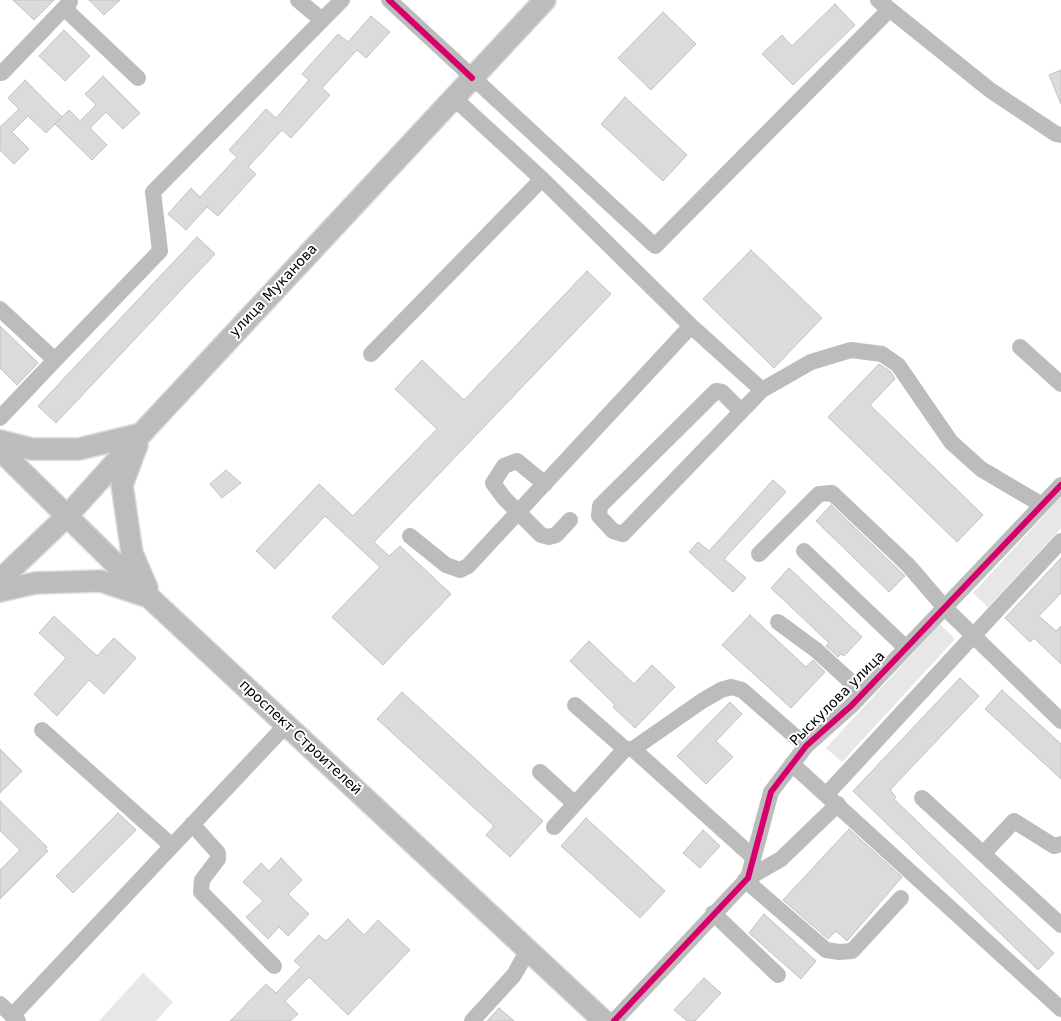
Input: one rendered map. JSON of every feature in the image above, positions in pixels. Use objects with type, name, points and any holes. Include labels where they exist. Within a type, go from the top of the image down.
[{"type":"main road","name":"улица Муканова","points":[[0,580],[68,515],[545,0]]},
{"type":"main road","points":[[0,441],[32,449],[79,449],[141,434]]},
{"type":"main road","points":[[141,434],[122,485],[132,553],[150,598]]},
{"type":"main road","name":"проспект Строителей","points":[[0,450],[150,598],[604,1021]]},
{"type":"main road","points":[[0,592],[35,583],[101,581],[150,598]]},
{"type":"street","points":[[298,0],[322,20]]},
{"type":"street","points":[[0,418],[160,251],[153,192],[342,0]]},
{"type":"street","points":[[389,0],[655,246],[884,5],[990,90],[1056,134],[1061,135]]},
{"type":"street","points":[[1,73],[68,4],[138,78]]},
{"type":"street","points":[[454,98],[542,179],[691,326],[762,390]]},
{"type":"street","points":[[371,354],[542,179]]},
{"type":"street","points":[[0,309],[55,360]]},
{"type":"street","points":[[410,536],[446,565],[460,570],[468,566],[691,326]]},
{"type":"street","points":[[1020,347],[1061,384]]},
{"type":"street","points":[[741,410],[722,392],[716,391],[600,506],[599,516],[613,531],[623,534],[762,390],[811,362],[851,350],[882,354],[898,365],[950,442],[982,469],[1042,505]]},
{"type":"street","points":[[545,484],[516,462],[504,466],[495,478],[495,487],[518,514],[541,535],[549,537],[556,535],[570,520]]},
{"type":"street","name":"Рыскулова улица","points":[[614,1021],[746,879],[754,857],[771,792],[806,746],[863,693],[1061,485]]},
{"type":"street","points":[[759,554],[819,494],[832,493],[908,565],[945,608],[1061,720]]},
{"type":"street","points":[[901,898],[852,951],[839,952],[826,950],[746,879],[781,859],[973,635],[1061,541]]},
{"type":"street","points":[[804,551],[906,648]]},
{"type":"street","points":[[778,622],[816,650],[863,693]]},
{"type":"street","points":[[554,828],[629,749],[702,700],[731,687],[742,690],[806,746]]},
{"type":"street","points":[[575,705],[754,857]]},
{"type":"street","points":[[0,1004],[15,1018],[192,824],[286,725]]},
{"type":"street","points":[[42,730],[172,846]]},
{"type":"street","points":[[792,764],[832,799],[1060,1013]]},
{"type":"street","points":[[540,772],[575,804]]},
{"type":"street","points":[[922,798],[1061,925]]},
{"type":"street","points":[[983,854],[1014,821],[1054,846],[1061,844]]},
{"type":"street","points":[[192,824],[218,853],[218,858],[202,880],[201,892],[274,966]]},
{"type":"street","points":[[713,913],[778,975]]},
{"type":"street","points":[[472,1021],[514,975],[528,950]]},
{"type":"shaded area","points":[[1061,497],[1061,528],[988,607],[973,593]]},
{"type":"shaded area","points":[[940,624],[955,639],[842,762],[826,748]]},
{"type":"shaded area","points":[[143,973],[173,1002],[156,1021],[99,1021]]},
{"type":"building","points":[[13,0],[54,0],[34,20]]},
{"type":"building","points":[[89,0],[120,0],[104,15]]},
{"type":"building","points":[[835,4],[855,25],[793,85],[762,54],[782,35],[792,46]]},
{"type":"building","points":[[663,12],[696,44],[651,90],[618,58]]},
{"type":"building","points":[[371,16],[390,32],[366,58],[357,50],[322,88],[330,95],[291,138],[282,130],[248,167],[256,174],[218,216],[207,207],[186,230],[168,214],[191,188],[200,197],[237,157],[229,150],[266,109],[276,118],[309,80],[302,74],[338,34],[348,42]]},
{"type":"building","points":[[64,30],[90,56],[65,81],[39,56]]},
{"type":"building","points":[[1061,70],[1061,104],[1049,75]]},
{"type":"building","points":[[103,76],[140,113],[123,129],[106,112],[90,128],[107,145],[92,160],[55,124],[69,110],[80,121],[96,105],[85,94]]},
{"type":"building","points":[[25,80],[62,117],[46,133],[28,116],[12,132],[29,149],[14,164],[0,150],[0,127],[19,109],[8,98]]},
{"type":"building","points":[[625,97],[687,155],[663,181],[601,124]]},
{"type":"building","points":[[197,237],[215,254],[56,423],[38,406]]},
{"type":"building","points":[[751,250],[822,318],[774,368],[703,299]]},
{"type":"building","points":[[587,271],[611,294],[374,542],[389,556],[400,546],[451,594],[383,665],[332,617],[380,567],[325,516],[275,569],[256,551],[319,484],[353,516],[437,429],[395,389],[422,360],[464,400]]},
{"type":"building","points":[[0,326],[38,363],[17,385],[0,368]]},
{"type":"building","points":[[879,364],[891,372],[895,379],[870,405],[983,515],[957,542],[828,417]]},
{"type":"building","points":[[226,470],[241,483],[222,498],[210,484]]},
{"type":"building","points":[[773,480],[786,492],[724,559],[746,578],[733,592],[689,552],[698,542],[709,551]]},
{"type":"building","points":[[831,505],[905,576],[889,592],[816,521]]},
{"type":"building","points":[[1061,558],[1061,593],[1039,616],[1056,631],[1061,626],[1061,664],[1034,638],[1030,642],[1005,618]]},
{"type":"building","points":[[789,568],[862,637],[844,656],[841,654],[838,657],[826,646],[829,643],[771,588]]},
{"type":"building","points":[[750,615],[806,667],[813,660],[825,672],[791,708],[722,645]]},
{"type":"building","points":[[54,616],[97,656],[114,638],[136,658],[104,694],[89,680],[57,716],[34,694],[66,658],[39,633]]},
{"type":"building","points":[[589,641],[634,684],[652,665],[675,687],[635,728],[613,707],[615,705],[570,661]]},
{"type":"building","points":[[960,678],[979,696],[890,790],[896,797],[894,799],[1054,953],[1038,970],[853,791]]},
{"type":"building","points":[[1002,690],[1061,744],[1061,779],[985,709]]},
{"type":"building","points":[[402,692],[543,821],[510,857],[486,835],[494,826],[377,719]]},
{"type":"building","points":[[730,702],[742,714],[716,741],[733,757],[706,784],[677,756]]},
{"type":"building","points":[[0,749],[22,771],[0,793]]},
{"type":"building","points":[[0,801],[47,847],[45,849],[48,851],[0,899],[0,870],[20,850],[0,831]]},
{"type":"building","points":[[118,813],[136,830],[73,893],[56,876]]},
{"type":"building","points":[[586,818],[665,891],[640,918],[561,846]]},
{"type":"building","points":[[849,829],[902,877],[847,941],[836,931],[828,939],[783,900]]},
{"type":"building","points":[[703,830],[720,846],[700,868],[683,853]]},
{"type":"building","points":[[281,858],[302,880],[288,894],[309,914],[288,936],[279,927],[268,939],[246,917],[263,901],[243,882],[261,863],[269,871]]},
{"type":"building","points":[[764,914],[816,961],[801,979],[749,933]]},
{"type":"building","points":[[348,919],[364,935],[378,920],[410,950],[348,1015],[309,977],[285,1001],[298,1014],[290,1021],[230,1021],[266,984],[276,993],[301,967],[294,961],[319,935],[326,941]]},
{"type":"building","points":[[704,978],[721,993],[695,1021],[687,1021],[674,1010]]},
{"type":"building","points":[[499,1008],[514,1021],[487,1021]]},
{"type":"cycle path","points":[[389,0],[472,78]]},
{"type":"cycle path","points":[[614,1021],[748,878],[771,792],[806,746],[852,705],[1061,485]]}]
